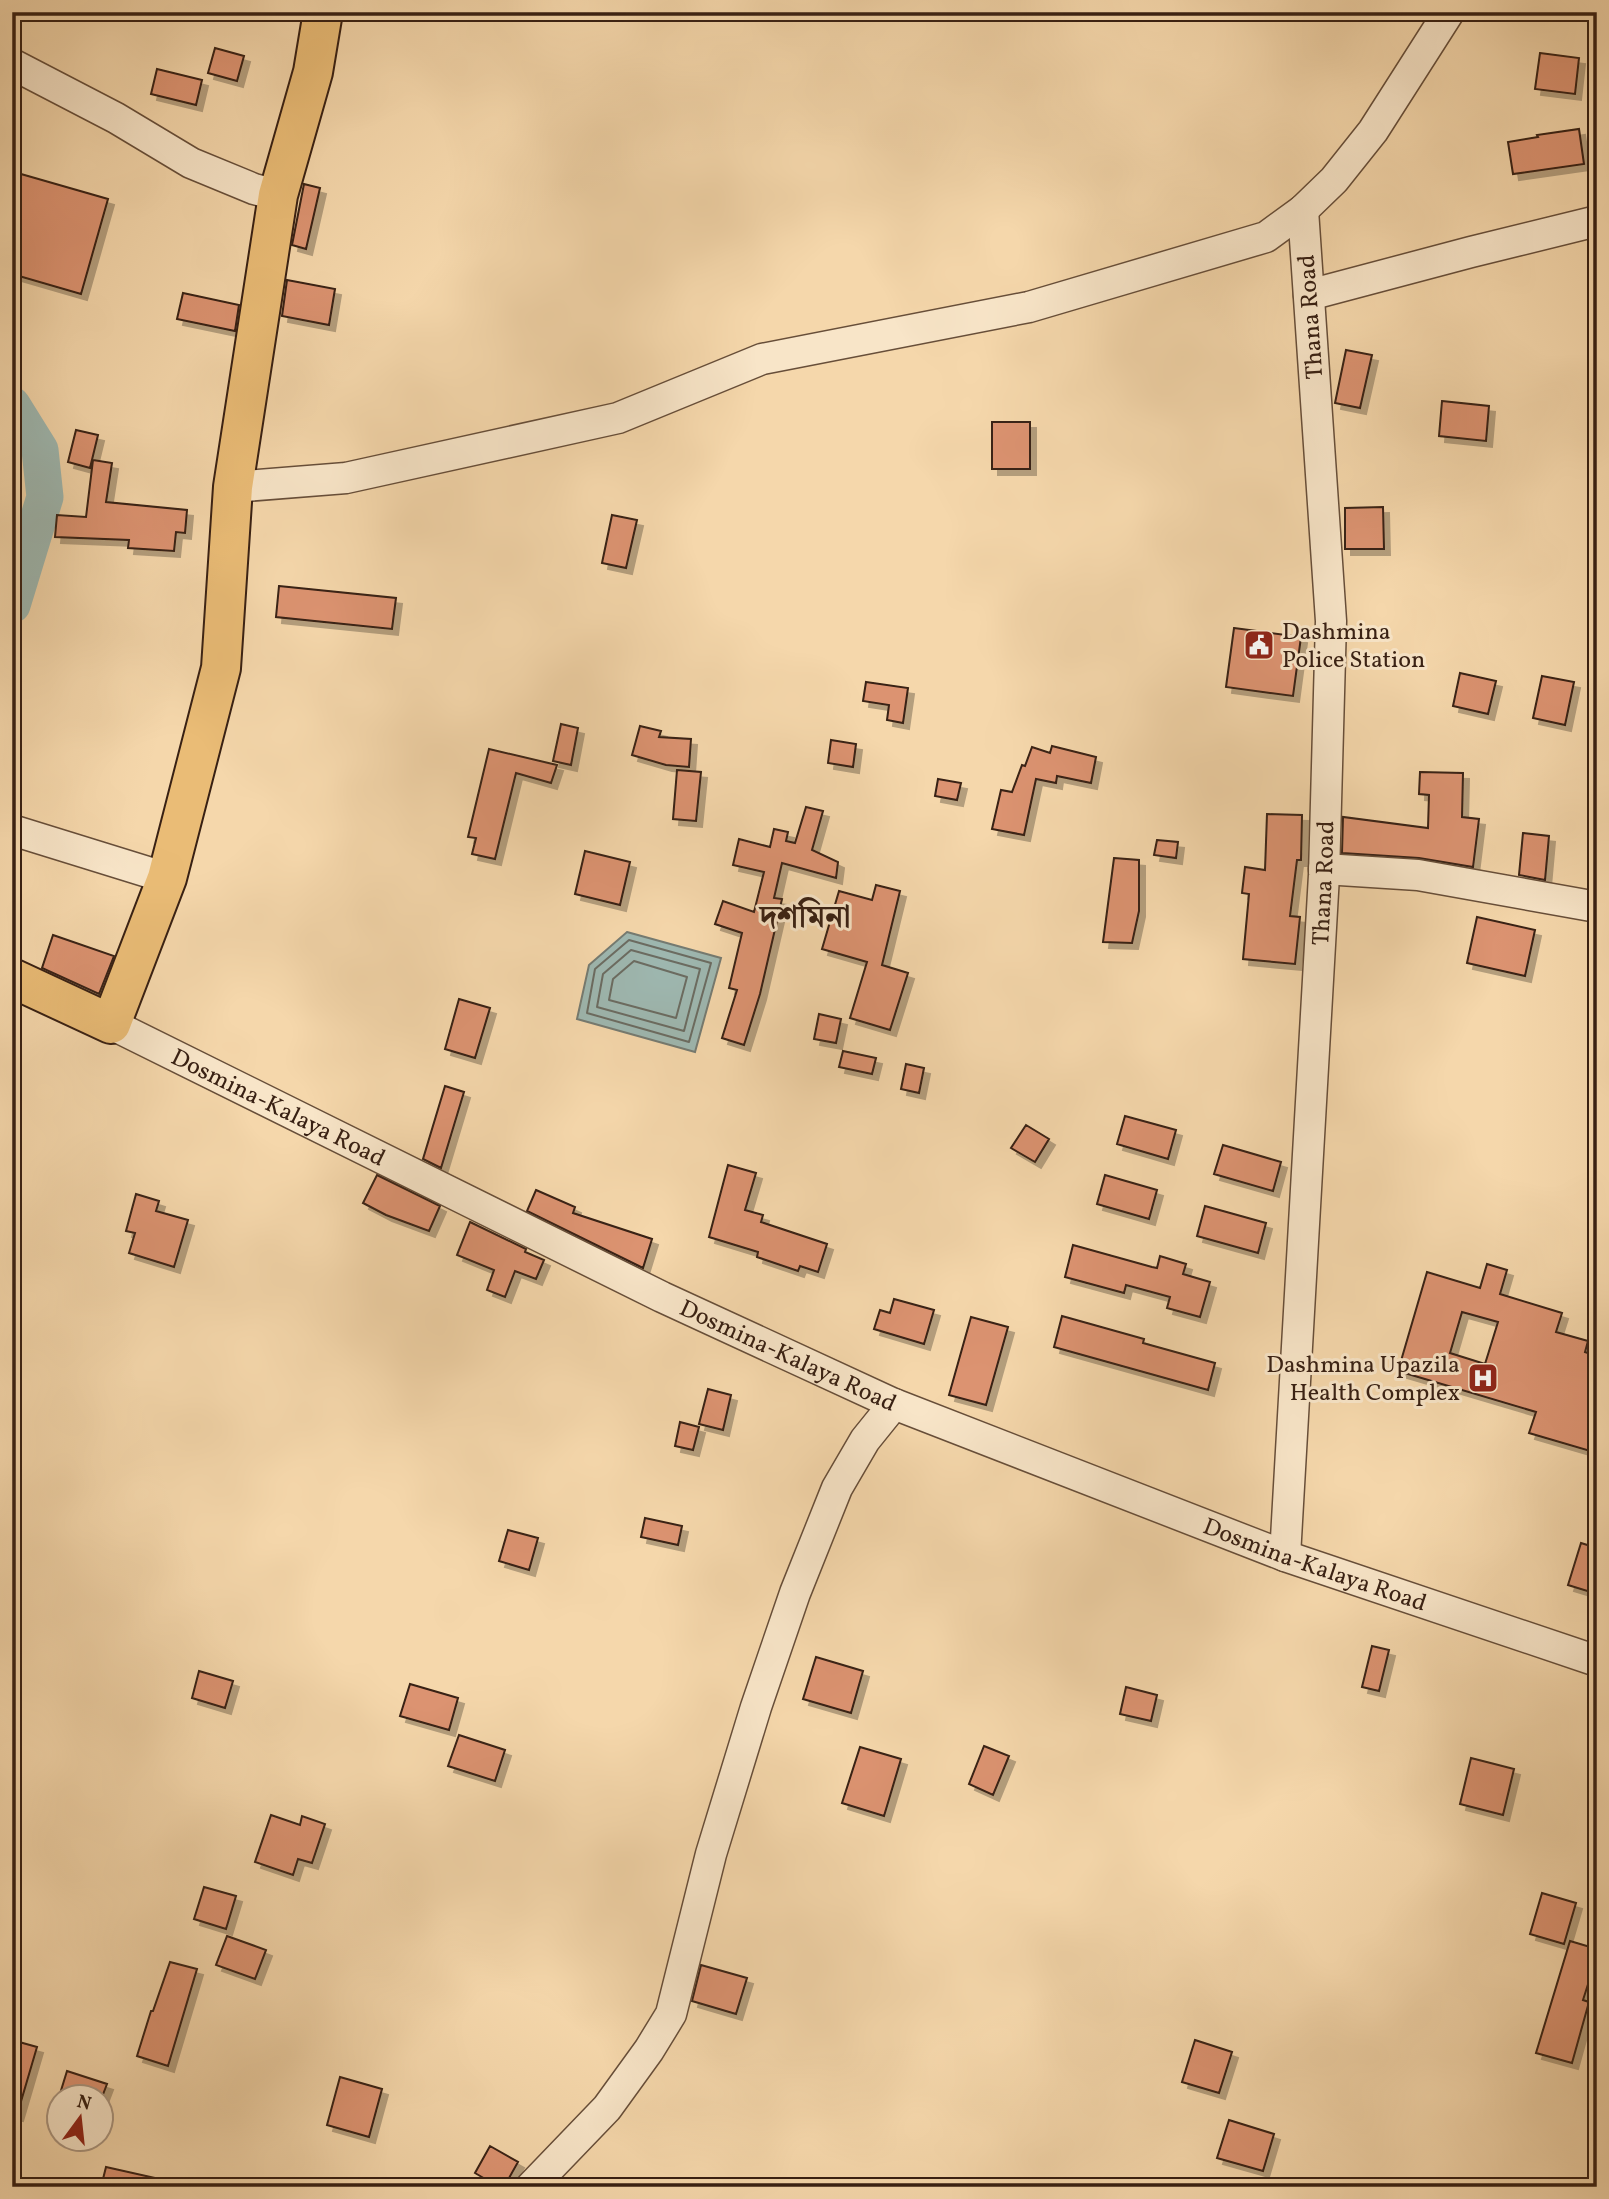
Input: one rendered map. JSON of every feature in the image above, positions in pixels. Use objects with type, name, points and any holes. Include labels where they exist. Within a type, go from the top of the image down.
[{"type":"main road","points":[[111,1024],[167,877],[221,668],[233,486],[278,195],[313,72],[323,12]]},
{"type":"main road","name":"Dosmina-Kalaya Road","points":[[12,978],[111,1024]]},
{"type":"street","points":[[233,486],[346,478],[618,418],[762,359],[1028,307],[1266,237],[1303,210],[1334,180],[1373,131],[1449,12]]},
{"type":"street","points":[[12,64],[116,118],[191,163],[254,189],[278,195]]},
{"type":"street","name":"Thana Road","points":[[1285,1556],[1324,869],[1331,621],[1303,210]]},
{"type":"street","points":[[1308,295],[1597,221]]},
{"type":"street","points":[[12,830],[167,877]]},
{"type":"street","points":[[1324,869],[1418,875],[1597,908]]},
{"type":"street","name":"Dosmina-Kalaya Road","points":[[111,1024],[663,1297],[894,1404],[1285,1556],[1597,1661]]},
{"type":"street","points":[[531,2187],[607,2108],[671,2014],[711,1854],[756,1707],[795,1593],[837,1488],[865,1440],[894,1404]]},
{"type":"water","points":[[627,932],[721,958],[695,1052],[577,1019],[589,965]]},
{"type":"building","points":[[215,48],[244,56],[237,81],[208,73]]},
{"type":"building","points":[[1540,53],[1579,58],[1575,94],[1535,89]]},
{"type":"building","points":[[157,69],[202,80],[196,105],[151,94]]},
{"type":"building","points":[[1579,129],[1584,164],[1513,174],[1508,142]]},
{"type":"building","points":[[21,174],[108,199],[81,294],[12,274],[12,208]]},
{"type":"building","points":[[304,184],[320,188],[306,249],[292,245]]},
{"type":"building","points":[[287,280],[335,289],[329,325],[282,316]]},
{"type":"building","points":[[183,293],[239,305],[235,331],[177,319]]},
{"type":"building","points":[[1346,350],[1372,355],[1360,408],[1335,403]]},
{"type":"building","points":[[1442,401],[1489,406],[1486,441],[1439,436]]},
{"type":"building","points":[[992,422],[1030,422],[1030,469],[992,469]]},
{"type":"building","points":[[76,430],[98,435],[90,468],[68,462]]},
{"type":"building","points":[[93,460],[112,463],[106,502],[187,510],[185,533],[176,532],[174,551],[128,548],[129,540],[55,537],[57,515],[86,517]]},
{"type":"building","points":[[1383,507],[1384,549],[1345,549],[1345,508]]},
{"type":"building","points":[[612,515],[637,520],[626,568],[602,563]]},
{"type":"building","points":[[279,586],[396,598],[392,629],[276,617]]},
{"type":"building","points":[[1234,628],[1301,637],[1293,696],[1226,687]]},
{"type":"building","points":[[1460,673],[1496,681],[1488,714],[1453,706]]},
{"type":"building","points":[[1542,676],[1574,682],[1565,725],[1533,718]]},
{"type":"building","points":[[866,682],[908,688],[903,723],[887,720],[889,705],[863,701]]},
{"type":"building","points":[[561,724],[578,728],[571,765],[553,761]]},
{"type":"building","points":[[640,726],[661,731],[659,737],[691,739],[689,767],[666,765],[632,755]]},
{"type":"building","points":[[831,740],[856,744],[853,767],[828,763]]},
{"type":"building","points":[[1052,746],[1096,757],[1091,783],[1057,776],[1056,783],[1036,779],[1024,835],[992,829],[1001,790],[1012,792],[1032,747],[1050,753]]},
{"type":"building","points":[[489,749],[557,765],[551,783],[516,773],[495,859],[472,854],[476,838],[468,837]]},
{"type":"building","points":[[677,770],[701,772],[696,821],[673,819]]},
{"type":"building","points":[[1420,772],[1463,773],[1462,817],[1479,819],[1473,867],[1419,858],[1342,853],[1343,817],[1428,828],[1429,795],[1419,794]]},
{"type":"building","points":[[938,779],[961,783],[957,800],[935,796]]},
{"type":"building","points":[[806,807],[823,811],[812,850],[838,862],[836,878],[782,863],[774,898],[782,899],[760,994],[744,1045],[722,1038],[737,990],[729,988],[742,933],[715,924],[723,901],[754,912],[764,872],[733,865],[739,839],[770,847],[774,829],[788,832],[786,841],[795,843]]},
{"type":"building","points":[[1267,814],[1302,815],[1301,860],[1297,860],[1290,916],[1300,917],[1295,964],[1243,959],[1249,894],[1242,893],[1245,867],[1265,870]]},
{"type":"building","points":[[1523,833],[1549,836],[1545,880],[1519,875]]},
{"type":"building","points":[[1157,840],[1178,842],[1176,858],[1154,855]]},
{"type":"building","points":[[585,851],[630,862],[620,905],[575,894]]},
{"type":"building","points":[[1114,858],[1139,860],[1139,911],[1132,943],[1103,942]]},
{"type":"building","points":[[876,885],[900,891],[882,965],[908,973],[890,1030],[850,1018],[867,962],[822,949],[839,891],[872,900]]},
{"type":"building","points":[[1477,917],[1535,930],[1525,976],[1467,963]]},
{"type":"building","points":[[53,935],[114,956],[99,994],[42,968]]},
{"type":"building","points":[[459,999],[490,1008],[475,1058],[445,1049]]},
{"type":"building","points":[[819,1014],[841,1019],[836,1043],[814,1039]]},
{"type":"building","points":[[843,1051],[876,1058],[872,1074],[839,1067]]},
{"type":"building","points":[[906,1064],[924,1068],[919,1093],[901,1089]]},
{"type":"building","points":[[445,1086],[464,1092],[441,1168],[423,1159]]},
{"type":"building","points":[[1125,1116],[1176,1130],[1168,1159],[1117,1144]]},
{"type":"building","points":[[1026,1125],[1049,1139],[1035,1162],[1011,1148]]},
{"type":"building","points":[[1223,1145],[1281,1162],[1273,1191],[1214,1174]]},
{"type":"building","points":[[728,1165],[756,1173],[745,1210],[763,1215],[761,1222],[827,1244],[818,1272],[800,1266],[798,1271],[757,1257],[758,1252],[709,1237]]},
{"type":"building","points":[[377,1175],[440,1206],[429,1231],[363,1203]]},
{"type":"building","points":[[1105,1175],[1157,1190],[1149,1219],[1097,1204]]},
{"type":"building","points":[[536,1190],[575,1207],[573,1213],[652,1239],[643,1268],[527,1211]]},
{"type":"building","points":[[136,1194],[159,1201],[156,1211],[188,1220],[174,1267],[129,1253],[135,1233],[126,1231]]},
{"type":"building","points":[[1205,1206],[1266,1223],[1258,1253],[1197,1236]]},
{"type":"building","points":[[470,1222],[544,1260],[536,1279],[515,1271],[505,1297],[487,1290],[494,1270],[457,1255]]},
{"type":"building","points":[[1073,1245],[1157,1268],[1160,1256],[1186,1264],[1183,1274],[1210,1282],[1200,1317],[1167,1308],[1170,1297],[1126,1285],[1124,1293],[1065,1277]]},
{"type":"building","points":[[1487,1264],[1507,1270],[1500,1294],[1562,1313],[1556,1332],[1588,1341],[1585,1352],[1597,1356],[1597,1453],[1529,1433],[1536,1412],[1398,1371],[1427,1272],[1480,1288]],"holes":[[[1462,1312],[1498,1322],[1485,1364],[1450,1353]]]},
{"type":"building","points":[[894,1299],[934,1310],[924,1344],[874,1329],[880,1310],[890,1313]]},
{"type":"building","points":[[1062,1316],[1215,1363],[1208,1390],[1054,1347]]},
{"type":"building","points":[[971,1317],[1008,1327],[986,1405],[949,1395]]},
{"type":"building","points":[[708,1389],[731,1395],[723,1430],[699,1424]]},
{"type":"building","points":[[680,1422],[699,1427],[693,1450],[675,1446]]},
{"type":"building","points":[[645,1518],[682,1526],[678,1545],[641,1537]]},
{"type":"building","points":[[508,1530],[538,1538],[529,1570],[499,1561]]},
{"type":"building","points":[[1581,1543],[1597,1548],[1597,1594],[1568,1585]]},
{"type":"building","points":[[1372,1646],[1389,1650],[1379,1691],[1362,1687]]},
{"type":"building","points":[[816,1657],[863,1671],[851,1713],[803,1699]]},
{"type":"building","points":[[199,1671],[233,1681],[225,1708],[192,1698]]},
{"type":"building","points":[[410,1684],[458,1698],[449,1730],[400,1716]]},
{"type":"building","points":[[1126,1687],[1157,1695],[1151,1721],[1120,1714]]},
{"type":"building","points":[[459,1735],[505,1750],[495,1781],[448,1766]]},
{"type":"building","points":[[984,1746],[1009,1756],[993,1795],[969,1784]]},
{"type":"building","points":[[860,1747],[901,1759],[884,1816],[842,1803]]},
{"type":"building","points":[[1471,1758],[1514,1769],[1503,1815],[1460,1804]]},
{"type":"building","points":[[271,1815],[300,1825],[302,1816],[325,1824],[312,1863],[298,1859],[293,1875],[255,1862]]},
{"type":"building","points":[[204,1887],[236,1896],[226,1929],[194,1919]]},
{"type":"building","points":[[1542,1893],[1576,1903],[1564,1944],[1530,1934]]},
{"type":"building","points":[[227,1936],[266,1950],[255,1979],[216,1965]]},
{"type":"building","points":[[1570,1941],[1597,1949],[1583,2000],[1589,2002],[1572,2063],[1536,2053]]},
{"type":"building","points":[[170,1962],[197,1969],[168,2066],[137,2056]]},
{"type":"building","points":[[701,1965],[747,1978],[736,2014],[692,2001]]},
{"type":"building","points":[[12,2040],[37,2047],[17,2115],[12,2114]]},
{"type":"building","points":[[1195,2040],[1232,2052],[1219,2093],[1182,2082]]},
{"type":"building","points":[[67,2071],[107,2084],[63,2084]]},
{"type":"building","points":[[340,2077],[382,2089],[369,2137],[327,2125]]},
{"type":"building","points":[[1229,2120],[1274,2134],[1263,2171],[1217,2158]]},
{"type":"building","points":[[490,2146],[518,2162],[504,2187],[499,2187],[475,2173]]},
{"type":"building","points":[[106,2167],[164,2180],[163,2187],[101,2187]]},
{"type":"waterway","points":[[12,405],[40,450],[45,497],[12,605]]},
{"type":"place","name":"Dashmina Police Station","points":[[1259,645]]},
{"type":"place","name":"Dashmina Upazila Health Complex","points":[[1483,1378]]},
{"type":"district","name":"দশমিনা","points":[[805,916]]}]
